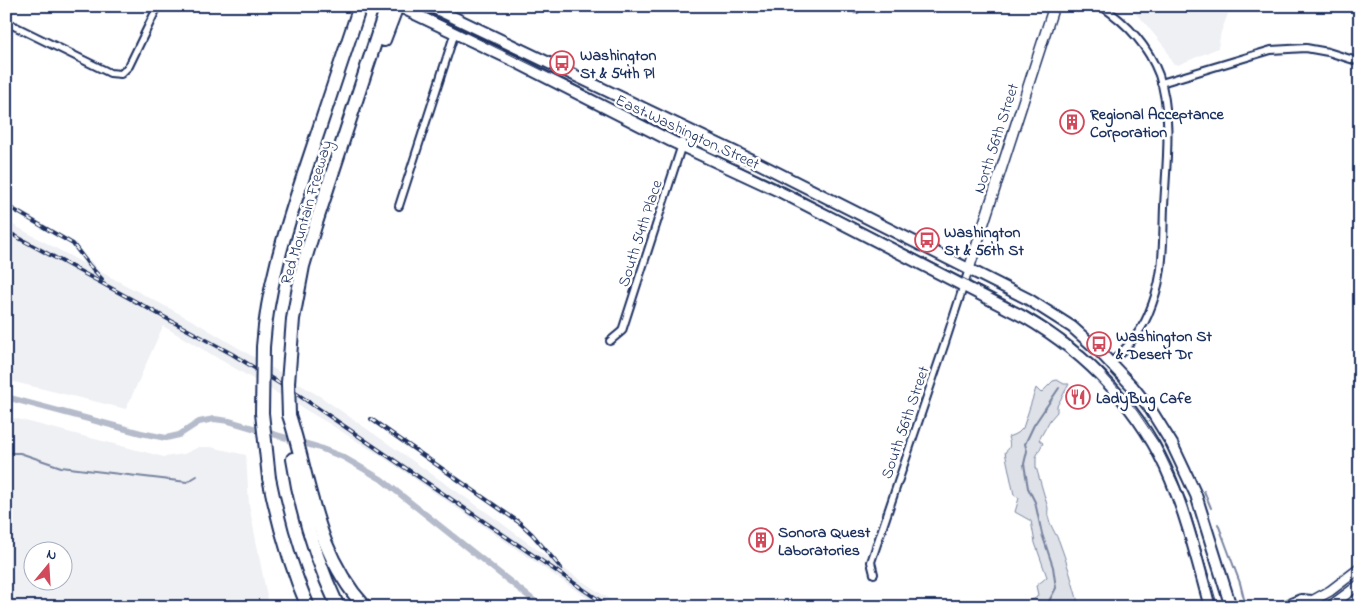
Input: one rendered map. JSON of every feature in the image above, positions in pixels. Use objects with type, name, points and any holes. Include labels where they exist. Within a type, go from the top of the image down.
[{"type":"highway","points":[[384,29],[387,6]]},
{"type":"highway","points":[[384,29],[398,6]]},
{"type":"highway","name":"Red Mountain Freeway","points":[[308,607],[287,551],[269,478],[262,413],[263,347],[270,294],[280,252],[342,58],[354,11]]},
{"type":"highway","name":"Red Mountain Freeway","points":[[338,607],[312,540],[289,414],[289,364],[293,319],[303,266],[357,97],[384,29]]},
{"type":"highway","points":[[300,474],[327,549],[342,577],[365,607]]},
{"type":"main road","name":"East Washington Street","points":[[398,6],[455,32],[682,146],[781,192],[964,283],[1047,331],[1079,355],[1118,394],[1144,429],[1171,479],[1184,516],[1210,607]]},
{"type":"main road","name":"East Washington Street","points":[[430,6],[687,129],[969,269],[1047,310],[1084,337],[1111,363],[1149,407],[1166,433],[1181,461],[1201,509],[1232,607]]},
{"type":"main road","points":[[1284,607],[1301,600],[1312,601]]},
{"type":"street","points":[[6,22],[110,73],[122,74],[129,66],[158,6]]},
{"type":"street","name":"North 56th Street","points":[[964,283],[1054,6]]},
{"type":"street","points":[[1101,6],[1124,24],[1139,40],[1152,60],[1161,83],[1167,131],[1161,271],[1156,293],[1147,317],[1130,342],[1111,363]]},
{"type":"street","points":[[399,206],[455,32]]},
{"type":"street","points":[[1161,83],[1271,50],[1306,48],[1328,52],[1360,62]]},
{"type":"street","name":"South 54th Place","points":[[610,342],[622,331],[687,129]]},
{"type":"street","name":"South 56th Street","points":[[874,574],[871,562],[964,283]]},
{"type":"street","points":[[1301,607],[1341,583],[1360,568]]},
{"type":"street","points":[[1329,607],[1360,584]]},
{"type":"shaded area","points":[[1128,6],[1231,6],[1221,32],[1218,48],[1178,65],[1172,63],[1166,49]]},
{"type":"shaded area","points":[[6,221],[83,263],[90,260],[99,271],[195,322],[321,397],[492,516],[551,560],[621,607],[600,607],[390,462],[328,423],[163,326],[126,409],[6,380]]},
{"type":"shaded area","points":[[1057,380],[1064,384],[1069,384],[1057,406],[1057,412],[1050,420],[1039,440],[1043,443],[1036,457],[1036,467],[1048,508],[1049,521],[1062,549],[1079,606],[1015,607],[1036,598],[1038,595],[1036,586],[1047,577],[1035,543],[1031,521],[1015,512],[1019,498],[1014,495],[1005,452],[1009,446],[1008,437],[1018,433],[1023,428],[1036,388],[1041,393],[1053,381]]},
{"type":"shaded area","points":[[6,416],[164,457],[184,454],[199,447],[211,447],[246,455],[249,505],[269,607],[6,607]]},
{"type":"waterway","points":[[1044,607],[1056,588],[1053,567],[1042,534],[1035,502],[1028,488],[1024,464],[1027,451],[1025,444],[1034,425],[1059,388]]},
{"type":"waterway","points":[[6,397],[166,438],[179,435],[199,422],[214,419],[229,421],[317,447],[343,457],[381,479],[542,607]]},
{"type":"waterway","points":[[6,453],[20,453],[61,467],[187,482],[197,476]]},
{"type":"waterway","points":[[1204,491],[1211,508]]},
{"type":"waterway","points":[[1218,524],[1240,583],[1246,607]]},
{"type":"tram line","points":[[411,6],[853,222],[1006,300],[1057,331],[1094,361],[1137,411],[1160,445],[1187,502],[1218,607]]},
{"type":"railway","points":[[9,207],[73,244],[102,279]]},
{"type":"railway","points":[[6,231],[232,354],[300,396],[609,607]]},
{"type":"railway","points":[[371,419],[520,523],[561,568]]},
{"type":"place","name":"Washington St & 54th Pl","points":[[562,63]]},
{"type":"place","name":"Regional Acceptance Corporation","points":[[1072,122]]},
{"type":"place","name":"Washington St & 56th St","points":[[927,240]]},
{"type":"place","name":"Washington St & Desert Dr","points":[[1099,344]]},
{"type":"place","name":"LadyBug Cafe","points":[[1078,397]]},
{"type":"place","name":"Sonora Quest Laboratories","points":[[761,540]]}]
